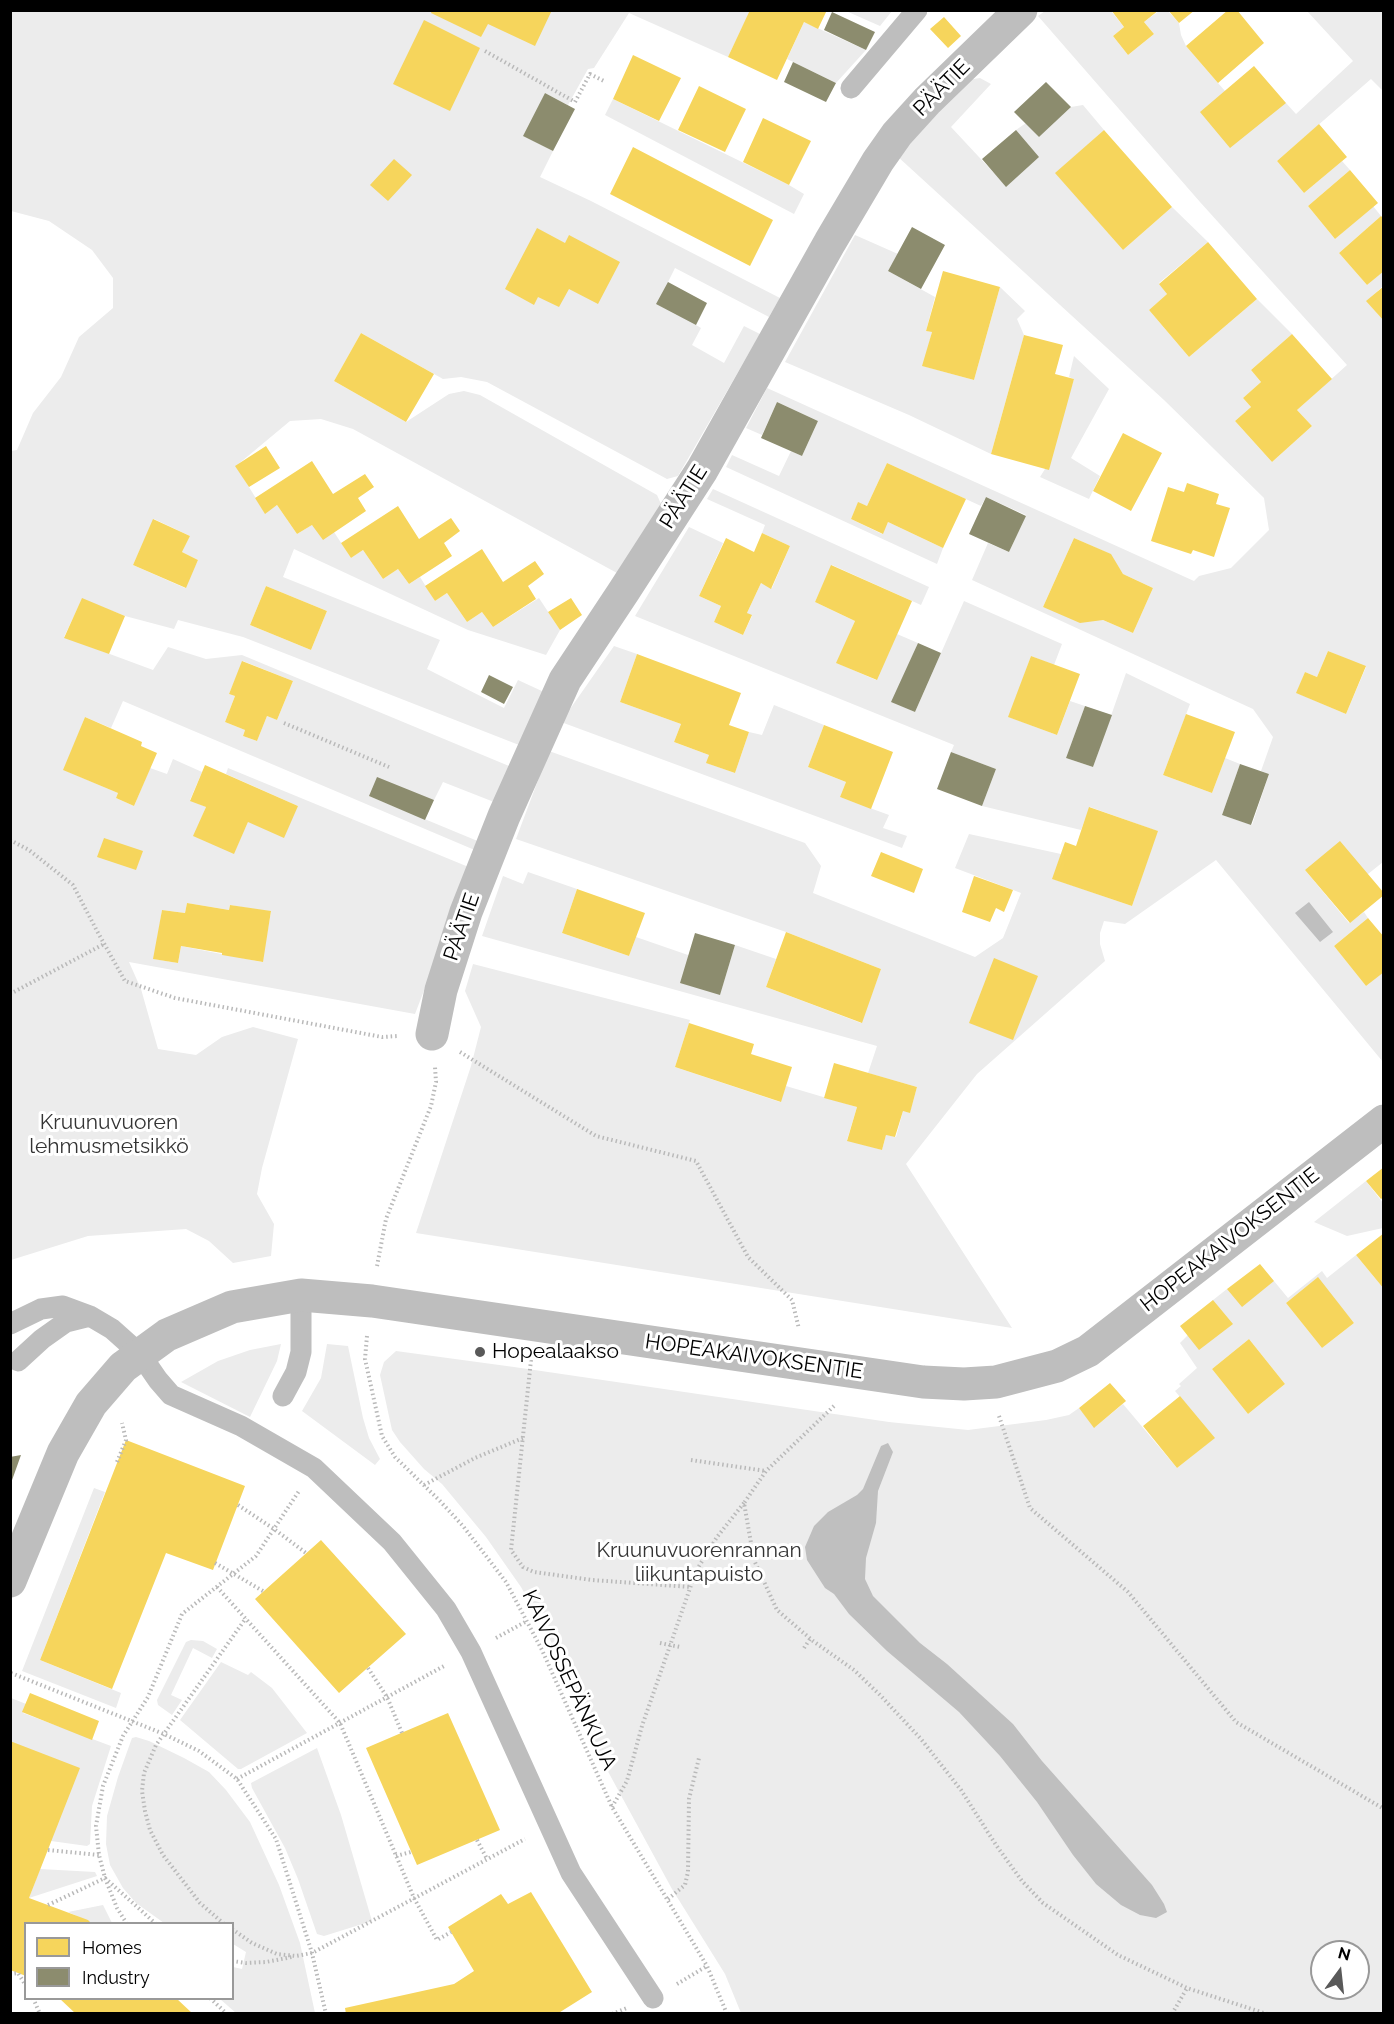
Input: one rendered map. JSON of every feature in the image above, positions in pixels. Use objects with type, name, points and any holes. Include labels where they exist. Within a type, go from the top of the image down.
[{"type":"street","name":"PÄÄTIE","points":[[432,1034],[441,990],[466,912],[504,816],[565,680],[702,470],[878,161],[897,134],[927,101],[1016,12]]},
{"type":"street","name":"HOPEAKAIVOKSENTIE","points":[[10,1581],[63,1453],[91,1404],[123,1367],[167,1335],[232,1307],[301,1295],[372,1301],[923,1382],[964,1384],[996,1382],[1057,1366],[1088,1351],[1383,1121]]},
{"type":"lane","points":[[851,88],[917,10]]},
{"type":"lane","points":[[283,1396],[296,1372],[301,1352],[301,1295]]},
{"type":"lane","points":[[10,1324],[41,1308],[63,1306],[90,1316],[112,1329],[140,1354],[171,1395],[241,1426],[314,1468],[392,1542],[479,1647],[571,1873],[653,1998]]},
{"type":"lane","points":[[18,1360],[66,1322],[90,1316]]},
{"type":"path","points":[[485,51],[575,102],[590,74],[604,81]]},
{"type":"path","points":[[284,723],[390,767]]},
{"type":"path","points":[[10,840],[29,850],[74,885],[125,981],[174,998],[382,1037],[432,1034],[596,1136],[696,1161],[748,1257],[792,1300],[800,1329]]},
{"type":"path","points":[[10,994],[104,944]]},
{"type":"path","points":[[377,1263],[386,1219],[431,1106],[436,1082],[432,1034]]},
{"type":"path","name":"KAIVOSSEPÄNKUJA","points":[[367,1339],[365,1359],[382,1436],[395,1457],[440,1500],[483,1550],[506,1582],[527,1621],[612,1807],[707,1966],[727,2013]]},
{"type":"path","points":[[532,1360],[511,1550],[523,1567],[534,1572],[592,1583],[691,1587]]},
{"type":"path","points":[[612,1807],[627,1780],[642,1726],[696,1571],[717,1536],[766,1471],[834,1406]]},
{"type":"path","points":[[998,1414],[1030,1508],[1128,1592],[1236,1722],[1383,1809]]},
{"type":"path","points":[[117,1462],[126,1440],[120,1418]]},
{"type":"path","points":[[424,1485],[475,1458],[523,1438]]},
{"type":"path","points":[[691,1460],[766,1471]]},
{"type":"path","points":[[126,1922],[117,1908],[105,1878],[99,1855],[96,1826],[103,1786],[123,1736],[148,1697],[182,1614],[256,1556],[314,1468]]},
{"type":"path","points":[[744,1503],[754,1560],[777,1610],[810,1639],[854,1670],[921,1739],[962,1790],[996,1845],[1022,1881],[1043,1903],[1118,1955],[1187,1988],[1267,2013]]},
{"type":"path","points":[[238,1505],[306,1553]]},
{"type":"path","points":[[215,1563],[263,1591]]},
{"type":"path","points":[[217,1587],[340,1723],[414,1898],[437,1940],[451,1932]]},
{"type":"path","points":[[223,1922],[200,1904],[163,1855],[150,1830],[142,1791],[144,1773],[156,1745],[246,1618]]},
{"type":"path","points":[[237,1779],[527,1621]]},
{"type":"path","points":[[804,1648],[810,1639]]},
{"type":"path","points":[[660,1643],[680,1647]]},
{"type":"path","points":[[368,1668],[387,1697],[402,1733]]},
{"type":"path","points":[[11,1673],[164,1734],[199,1751],[237,1779],[276,1839],[312,1953],[326,2013]]},
{"type":"path","points":[[668,1899],[685,1885],[688,1872],[688,1799],[699,1758]]},
{"type":"path","points":[[234,1960],[246,1963],[266,1962],[312,1953],[550,1826]]},
{"type":"path","points":[[477,1840],[486,1859]]},
{"type":"path","points":[[48,1850],[99,1855]]},
{"type":"path","points":[[396,1856],[411,1851]]},
{"type":"path","points":[[48,1905],[105,1878]]},
{"type":"path","points":[[105,1878],[155,1922]]},
{"type":"path","points":[[234,1930],[252,1943],[277,1954],[296,1956]]},
{"type":"path","points":[[10,1974],[18,1973],[24,1983]]},
{"type":"path","points":[[1172,2013],[1187,1988]]},
{"type":"path","points":[[212,2000],[227,2013]]},
{"type":"green space","name":"Kruunuvuoren lehmusmetsikkö","points":[[11,11],[750,11],[728,57],[629,13],[594,68],[588,69],[568,105],[545,93],[524,136],[553,151],[540,177],[780,298],[769,317],[675,268],[668,282],[696,325],[701,328],[692,345],[724,363],[744,326],[760,334],[678,476],[667,479],[487,382],[461,377],[443,379],[361,333],[334,381],[406,422],[449,394],[464,391],[480,395],[657,495],[661,504],[617,573],[353,429],[321,419],[290,421],[236,466],[265,513],[277,505],[297,534],[312,525],[334,532],[351,558],[363,550],[383,579],[398,569],[409,584],[420,577],[435,601],[447,593],[467,622],[482,612],[493,627],[539,598],[560,630],[546,655],[468,630],[294,549],[283,577],[440,640],[427,669],[504,708],[518,680],[544,692],[519,745],[243,637],[178,620],[174,629],[125,616],[82,599],[64,637],[153,670],[168,647],[206,659],[242,655],[509,766],[494,802],[443,782],[434,800],[369,796],[480,842],[477,851],[123,701],[111,728],[85,717],[64,770],[118,793],[116,798],[134,806],[150,768],[167,774],[173,759],[202,772],[190,800],[206,807],[194,836],[234,853],[248,822],[298,806],[226,774],[228,768],[471,868],[415,1014],[129,962],[141,989],[158,1049],[196,1055],[222,1037],[253,1027],[298,1039],[262,1168],[257,1194],[274,1224],[271,1256],[233,1263],[209,1241],[186,1229],[88,1236],[11,1260],[11,451],[17,450],[33,413],[61,377],[79,337],[113,308],[113,278],[92,250],[49,221],[11,211]],"holes":[[[154,519],[190,536],[182,552],[198,560],[185,588],[133,565]],[[266,586],[327,611],[311,650],[250,625]],[[243,661],[293,681],[277,720],[267,716],[257,741],[243,736],[245,730],[225,722],[235,696],[229,694]],[[187,903],[229,910],[230,905],[271,912],[262,962],[181,946],[178,963],[154,959],[162,910],[185,913]]]},
{"type":"green space","points":[[846,11],[892,11],[880,26]]},
{"type":"green space","points":[[1045,11],[1111,11],[1124,27],[1113,36],[1128,55],[1154,34],[1144,22],[1159,11],[1168,11],[1179,23],[1186,46],[1225,91],[1286,103],[1296,114],[1353,61],[1307,11],[1383,11],[1383,91],[1371,79],[1277,161],[1304,193],[1342,161],[1350,170],[1308,206],[1335,239],[1373,206],[1381,216],[1339,253],[1367,285],[1383,271],[1383,286],[1367,301],[1384,321],[1383,862],[1368,874],[1305,870],[1349,923],[1364,912],[1368,918],[1334,946],[1366,986],[1383,972],[1383,1062],[1216,860],[1125,924],[1104,921],[1100,933],[1100,944],[1105,961],[977,1074],[906,1164],[1012,1328],[416,1233],[471,1066],[481,1027],[465,991],[473,964],[690,1020],[675,1067],[780,1102],[786,1086],[857,1107],[847,1140],[882,1150],[886,1135],[896,1137],[903,1111],[910,1112],[917,1087],[868,1073],[877,1046],[482,936],[503,876],[523,884],[528,872],[577,889],[562,933],[629,956],[636,937],[688,955],[720,994],[735,945],[776,959],[766,987],[861,1023],[881,969],[786,932],[516,839],[549,751],[805,843],[821,866],[813,893],[975,957],[1003,938],[1021,893],[955,868],[969,834],[1061,854],[1053,879],[1132,906],[1157,831],[1090,807],[1081,830],[982,806],[996,769],[951,752],[954,745],[635,616],[689,527],[723,543],[699,596],[721,606],[714,622],[743,635],[752,616],[747,613],[761,583],[772,588],[790,546],[762,533],[765,525],[707,499],[713,489],[929,587],[921,605],[832,565],[815,602],[855,621],[837,663],[876,680],[897,634],[918,643],[892,702],[915,712],[964,601],[1062,644],[1054,665],[1031,656],[1009,717],[1057,735],[1070,701],[1085,706],[1066,758],[1093,767],[1126,673],[1190,704],[1163,775],[1212,793],[1225,758],[1240,764],[1222,815],[1252,825],[1269,774],[1261,771],[1273,737],[1253,709],[972,580],[988,543],[1009,552],[1026,515],[986,497],[981,506],[887,463],[867,506],[858,503],[851,519],[882,534],[888,522],[943,548],[937,564],[726,467],[732,455],[779,476],[791,451],[802,456],[818,421],[777,402],[762,435],[746,428],[767,388],[1194,581],[1199,576],[1231,568],[1269,530],[1264,498],[1164,400],[897,156],[967,80],[980,78],[991,84],[951,127],[1006,186],[1016,130],[1026,123],[1039,137],[1071,107],[1083,105],[1104,130],[1056,173],[1123,250],[1172,207],[1208,242],[1159,283],[1167,294],[1149,310],[1189,357],[1257,299],[1292,334],[1251,370],[1261,382],[1243,398],[1251,407],[1235,421],[1272,462],[1312,426],[1297,410],[1347,365],[1200,202],[1038,16]],"holes":[[[1074,538],[1110,554],[1123,574],[1153,588],[1133,633],[1103,620],[1043,607]],[[1328,651],[1366,667],[1346,714],[1297,693],[1305,672],[1317,677]]]},
{"type":"green space","points":[[804,22],[866,50],[836,83],[787,59]]},
{"type":"green space","points":[[613,99],[804,194],[794,214],[605,115]]},
{"type":"green space","points":[[855,235],[898,254],[888,271],[935,297],[926,331],[932,332],[923,366],[974,380],[1000,287],[1025,311],[1017,319],[1024,335],[991,454],[909,415],[785,362]]},
{"type":"green space","points":[[1074,356],[1109,389],[1071,458],[1100,476],[1089,499],[1040,477],[1045,469],[1074,379],[1069,377]]},
{"type":"green space","points":[[614,646],[637,654],[620,702],[681,724],[674,742],[709,755],[707,763],[735,773],[749,732],[762,735],[774,705],[824,725],[808,767],[846,782],[840,797],[889,815],[883,828],[907,836],[902,848],[561,722]]},
{"type":"green space","points":[[1366,1181],[1383,1203],[1383,1228],[1347,1236],[1314,1222]]},
{"type":"green space","name":"Kruunuvuorenrannan liikuntapuisto","points":[[1356,1255],[1384,1289],[1383,2013],[741,2013],[725,1974],[672,1889],[599,1755],[549,1637],[521,1587],[486,1537],[442,1484],[424,1469],[392,1430],[380,1375],[384,1362],[396,1351],[889,1422],[968,1430],[1046,1420],[1069,1415],[1079,1408],[1095,1427],[1123,1404],[1177,1468],[1214,1438],[1175,1391],[1181,1386],[1179,1384],[1197,1368],[1180,1343],[1213,1300],[1227,1289],[1274,1281],[1288,1298],[1322,1271],[1327,1278]],"holes":[[[1317,1278],[1354,1323],[1322,1348],[1286,1303]],[[1249,1339],[1285,1384],[1248,1414],[1212,1369]]]},
{"type":"green space","points":[[281,1344],[277,1361],[250,1417],[181,1382],[218,1361],[250,1350]]},
{"type":"green space","points":[[327,1344],[348,1346],[363,1418],[369,1438],[380,1459],[375,1465],[302,1411],[321,1378]]},
{"type":"green space","points":[[94,1488],[105,1492],[40,1660],[121,1693],[116,1708],[22,1671]]},
{"type":"green space","points":[[203,1641],[217,1649],[212,1658],[193,1648],[171,1695],[182,1700],[172,1715],[158,1705],[157,1700],[186,1642]]},
{"type":"green space","points":[[221,1662],[248,1675],[251,1672],[272,1688],[307,1733],[238,1769],[180,1720]]},
{"type":"green space","points":[[11,1698],[26,1704],[23,1713],[111,1746],[92,1806],[90,1844],[87,1846],[51,1841],[11,1741]]},
{"type":"green space","points":[[132,1738],[149,1741],[209,1772],[250,1822],[279,1885],[300,1943],[315,2013],[236,2013],[221,2000],[234,2000],[234,1967],[242,1969],[246,1952],[234,1945],[234,1922],[163,1922],[136,1903],[123,1888],[110,1865],[106,1844],[107,1816]]},
{"type":"green space","points":[[317,1748],[341,1815],[372,1921],[324,1936],[317,1934],[285,1848],[251,1783]]},
{"type":"green space","points":[[40,1869],[95,1872],[97,1876],[29,1898]]},
{"type":"green space","points":[[103,1905],[112,1922],[90,1922],[68,1912]]},
{"type":"shaded area","points":[[1309,902],[1333,932],[1320,942],[1295,913]]},
{"type":"shaded area","points":[[888,1443],[893,1452],[878,1491],[876,1523],[866,1558],[865,1579],[873,1596],[920,1643],[947,1664],[1013,1724],[1042,1761],[1152,1885],[1167,1912],[1156,1918],[1140,1915],[1121,1905],[1096,1884],[1037,1802],[1000,1756],[959,1712],[887,1651],[849,1614],[834,1594],[825,1588],[807,1560],[805,1547],[814,1526],[828,1512],[863,1489],[881,1446]]},
{"type":"building: Homes","points":[[432,10],[552,10],[535,46],[488,24],[481,37],[431,13]]},
{"type":"building: Homes","points":[[750,10],[827,10],[818,29],[804,22],[777,80],[728,57]]},
{"type":"building: Homes","points":[[1111,10],[1159,10],[1144,22],[1154,34],[1128,55],[1113,36],[1124,27]]},
{"type":"building: Homes","points":[[1168,10],[1195,10],[1179,23]]},
{"type":"building: Homes","points":[[1228,10],[1237,10],[1264,43],[1218,83],[1186,46]]},
{"type":"building: Homes","points":[[944,17],[961,36],[948,48],[930,29]]},
{"type":"building: Homes","points":[[424,20],[480,48],[450,111],[393,84]]},
{"type":"building: Homes","points":[[633,55],[681,78],[659,121],[613,99]]},
{"type":"building: Homes","points":[[1254,66],[1286,103],[1230,148],[1200,112]]},
{"type":"building: Homes","points":[[699,86],[746,109],[725,152],[678,130]]},
{"type":"building: Homes","points":[[763,118],[811,141],[789,185],[743,162]]},
{"type":"building: Homes","points":[[1319,124],[1347,157],[1304,193],[1277,161]]},
{"type":"building: Homes","points":[[1104,130],[1172,207],[1123,250],[1055,173]]},
{"type":"building: Homes","points":[[633,147],[773,220],[750,266],[610,194]]},
{"type":"building: Homes","points":[[394,159],[412,175],[388,201],[370,185]]},
{"type":"building: Homes","points":[[1350,170],[1378,203],[1335,239],[1308,206]]},
{"type":"building: Homes","points":[[1381,216],[1384,219],[1384,271],[1367,285],[1339,253]]},
{"type":"building: Homes","points":[[537,228],[565,243],[569,235],[620,262],[598,304],[569,289],[559,307],[538,297],[534,305],[505,289]]},
{"type":"building: Homes","points":[[1208,242],[1257,299],[1189,357],[1149,310],[1167,294],[1159,284]]},
{"type":"building: Homes","points":[[943,271],[1000,287],[974,380],[922,366],[932,332],[926,331]]},
{"type":"building: Homes","points":[[1384,286],[1384,321],[1366,301]]},
{"type":"building: Homes","points":[[361,333],[434,374],[406,422],[334,381]]},
{"type":"building: Homes","points":[[1292,334],[1332,379],[1297,410],[1312,426],[1272,462],[1235,421],[1251,407],[1243,398],[1261,382],[1251,370]]},
{"type":"building: Homes","points":[[1024,335],[1063,345],[1055,374],[1074,379],[1049,470],[991,454]]},
{"type":"building: Homes","points":[[1123,433],[1162,453],[1131,511],[1093,491]]},
{"type":"building: Homes","points":[[266,446],[280,468],[249,487],[235,466]]},
{"type":"building: Homes","points":[[312,461],[333,494],[365,474],[374,487],[358,498],[366,511],[323,540],[312,525],[297,534],[277,505],[265,514],[255,498]]},
{"type":"building: Homes","points":[[887,463],[966,499],[943,548],[888,522],[883,534],[851,519],[858,502],[867,506]]},
{"type":"building: Homes","points":[[1187,483],[1219,494],[1216,504],[1230,508],[1214,557],[1193,550],[1191,554],[1151,541],[1168,487],[1184,492]]},
{"type":"building: Homes","points":[[398,506],[419,539],[451,518],[460,531],[444,543],[452,556],[409,584],[398,569],[383,579],[363,550],[351,558],[341,543]]},
{"type":"building: Homes","points":[[153,519],[190,536],[182,552],[198,560],[186,588],[133,565]]},
{"type":"building: Homes","points":[[762,533],[790,546],[771,589],[761,583],[747,613],[752,615],[743,635],[714,622],[721,606],[699,596],[726,538],[754,552]]},
{"type":"building: Homes","points":[[1074,538],[1111,554],[1123,574],[1153,588],[1133,633],[1103,620],[1080,623],[1043,607]]},
{"type":"building: Homes","points":[[482,549],[503,582],[535,561],[544,574],[528,586],[536,599],[493,627],[482,612],[467,622],[447,593],[435,601],[425,586]]},
{"type":"building: Homes","points":[[831,565],[912,601],[877,680],[836,663],[855,621],[815,602]]},
{"type":"building: Homes","points":[[266,586],[327,611],[311,650],[250,625]]},
{"type":"building: Homes","points":[[82,598],[125,616],[109,654],[64,638]]},
{"type":"building: Homes","points":[[571,598],[582,615],[560,630],[548,612]]},
{"type":"building: Homes","points":[[1328,651],[1366,666],[1346,714],[1296,693],[1305,672],[1317,677]]},
{"type":"building: Homes","points":[[637,654],[741,693],[729,725],[749,732],[735,773],[706,763],[709,755],[674,742],[681,724],[620,702]]},
{"type":"building: Homes","points":[[1031,656],[1080,674],[1057,735],[1008,717]]},
{"type":"building: Homes","points":[[242,661],[293,681],[277,720],[267,716],[257,741],[243,736],[245,730],[225,722],[235,696],[229,694]]},
{"type":"building: Homes","points":[[1186,714],[1235,732],[1212,793],[1163,775]]},
{"type":"building: Homes","points":[[85,717],[142,742],[141,746],[157,753],[134,806],[116,798],[118,793],[63,770]]},
{"type":"building: Homes","points":[[824,725],[893,752],[871,809],[840,797],[846,782],[808,767]]},
{"type":"building: Homes","points":[[205,765],[298,806],[284,838],[248,822],[234,854],[193,836],[206,807],[190,801]]},
{"type":"building: Homes","points":[[1089,807],[1158,831],[1132,906],[1052,879],[1065,842],[1076,846]]},
{"type":"building: Homes","points":[[104,838],[143,851],[136,870],[97,857]]},
{"type":"building: Homes","points":[[1340,841],[1384,893],[1350,923],[1305,870]]},
{"type":"building: Homes","points":[[881,852],[923,869],[914,893],[871,876]]},
{"type":"building: Homes","points":[[974,876],[1013,890],[1004,912],[996,908],[990,922],[962,912]]},
{"type":"building: Homes","points":[[577,889],[645,913],[629,956],[562,933]]},
{"type":"building: Homes","points":[[187,903],[229,910],[230,905],[271,911],[263,962],[181,946],[178,963],[153,959],[162,910],[185,913]]},
{"type":"building: Homes","points":[[1368,918],[1384,937],[1384,972],[1366,986],[1334,946]]},
{"type":"building: Homes","points":[[786,932],[881,969],[862,1023],[766,987]]},
{"type":"building: Homes","points":[[994,958],[1038,976],[1013,1040],[969,1023]]},
{"type":"building: Homes","points":[[689,1023],[754,1044],[751,1054],[792,1067],[781,1102],[675,1067]]},
{"type":"building: Homes","points":[[834,1063],[917,1087],[910,1113],[903,1111],[895,1137],[886,1135],[882,1150],[847,1141],[857,1107],[824,1098]]},
{"type":"building: Homes","points":[[1384,1167],[1384,1197],[1381,1199],[1366,1181]]},
{"type":"building: Homes","points":[[1384,1233],[1384,1289],[1356,1255]]},
{"type":"building: Homes","points":[[1260,1264],[1274,1281],[1242,1307],[1227,1289]]},
{"type":"building: Homes","points":[[1318,1277],[1354,1323],[1322,1348],[1286,1303]]},
{"type":"building: Homes","points":[[1213,1300],[1233,1324],[1199,1350],[1180,1326]]},
{"type":"building: Homes","points":[[1249,1339],[1285,1384],[1248,1414],[1212,1369]]},
{"type":"building: Homes","points":[[1110,1383],[1126,1401],[1094,1428],[1079,1408]]},
{"type":"building: Homes","points":[[1180,1396],[1215,1438],[1177,1468],[1143,1426]]},
{"type":"building: Homes","points":[[126,1440],[245,1486],[213,1570],[166,1553],[112,1689],[40,1660]]},
{"type":"building: Homes","points":[[321,1540],[406,1634],[339,1693],[255,1599]]},
{"type":"building: Homes","points":[[30,1693],[99,1721],[92,1740],[22,1712]]},
{"type":"building: Homes","points":[[448,1713],[500,1830],[417,1865],[366,1748]]},
{"type":"building: Homes","points":[[10,1741],[80,1768],[29,1898],[90,1922],[24,1922],[24,1975],[10,1970]]},
{"type":"building: Homes","points":[[531,1892],[592,1992],[557,2014],[346,2014],[345,2008],[454,1984],[474,1971],[448,1927],[501,1894],[508,1904]]},
{"type":"building: Homes","points":[[61,2000],[178,2000],[193,2014],[76,2014]]},
{"type":"building: Industry","points":[[832,12],[875,32],[866,50],[824,30]]},
{"type":"building: Industry","points":[[793,62],[836,83],[826,102],[784,82]]},
{"type":"building: Industry","points":[[1046,82],[1071,107],[1039,137],[1014,112]]},
{"type":"building: Industry","points":[[545,93],[575,109],[553,151],[523,136]]},
{"type":"building: Industry","points":[[1016,130],[1039,157],[1006,187],[982,159]]},
{"type":"building: Industry","points":[[912,227],[945,245],[921,289],[888,271]]},
{"type":"building: Industry","points":[[668,282],[707,303],[696,325],[656,304]]},
{"type":"building: Industry","points":[[777,402],[818,421],[802,456],[761,438]]},
{"type":"building: Industry","points":[[986,497],[1026,516],[1009,552],[969,534]]},
{"type":"building: Industry","points":[[918,643],[941,653],[915,712],[891,702]]},
{"type":"building: Industry","points":[[489,675],[513,687],[504,704],[481,692]]},
{"type":"building: Industry","points":[[1085,706],[1112,715],[1093,767],[1066,758]]},
{"type":"building: Industry","points":[[951,752],[996,769],[982,806],[937,789]]},
{"type":"building: Industry","points":[[1240,764],[1269,774],[1251,825],[1222,815]]},
{"type":"building: Industry","points":[[377,777],[434,800],[425,820],[369,796]]},
{"type":"building: Industry","points":[[695,933],[735,945],[720,995],[680,983]]},
{"type":"building: Industry","points":[[21,1455],[11,1483],[10,1483],[10,1457]]},
{"type":"place","name":"Hopealaakso","points":[[480,1352]]}]
